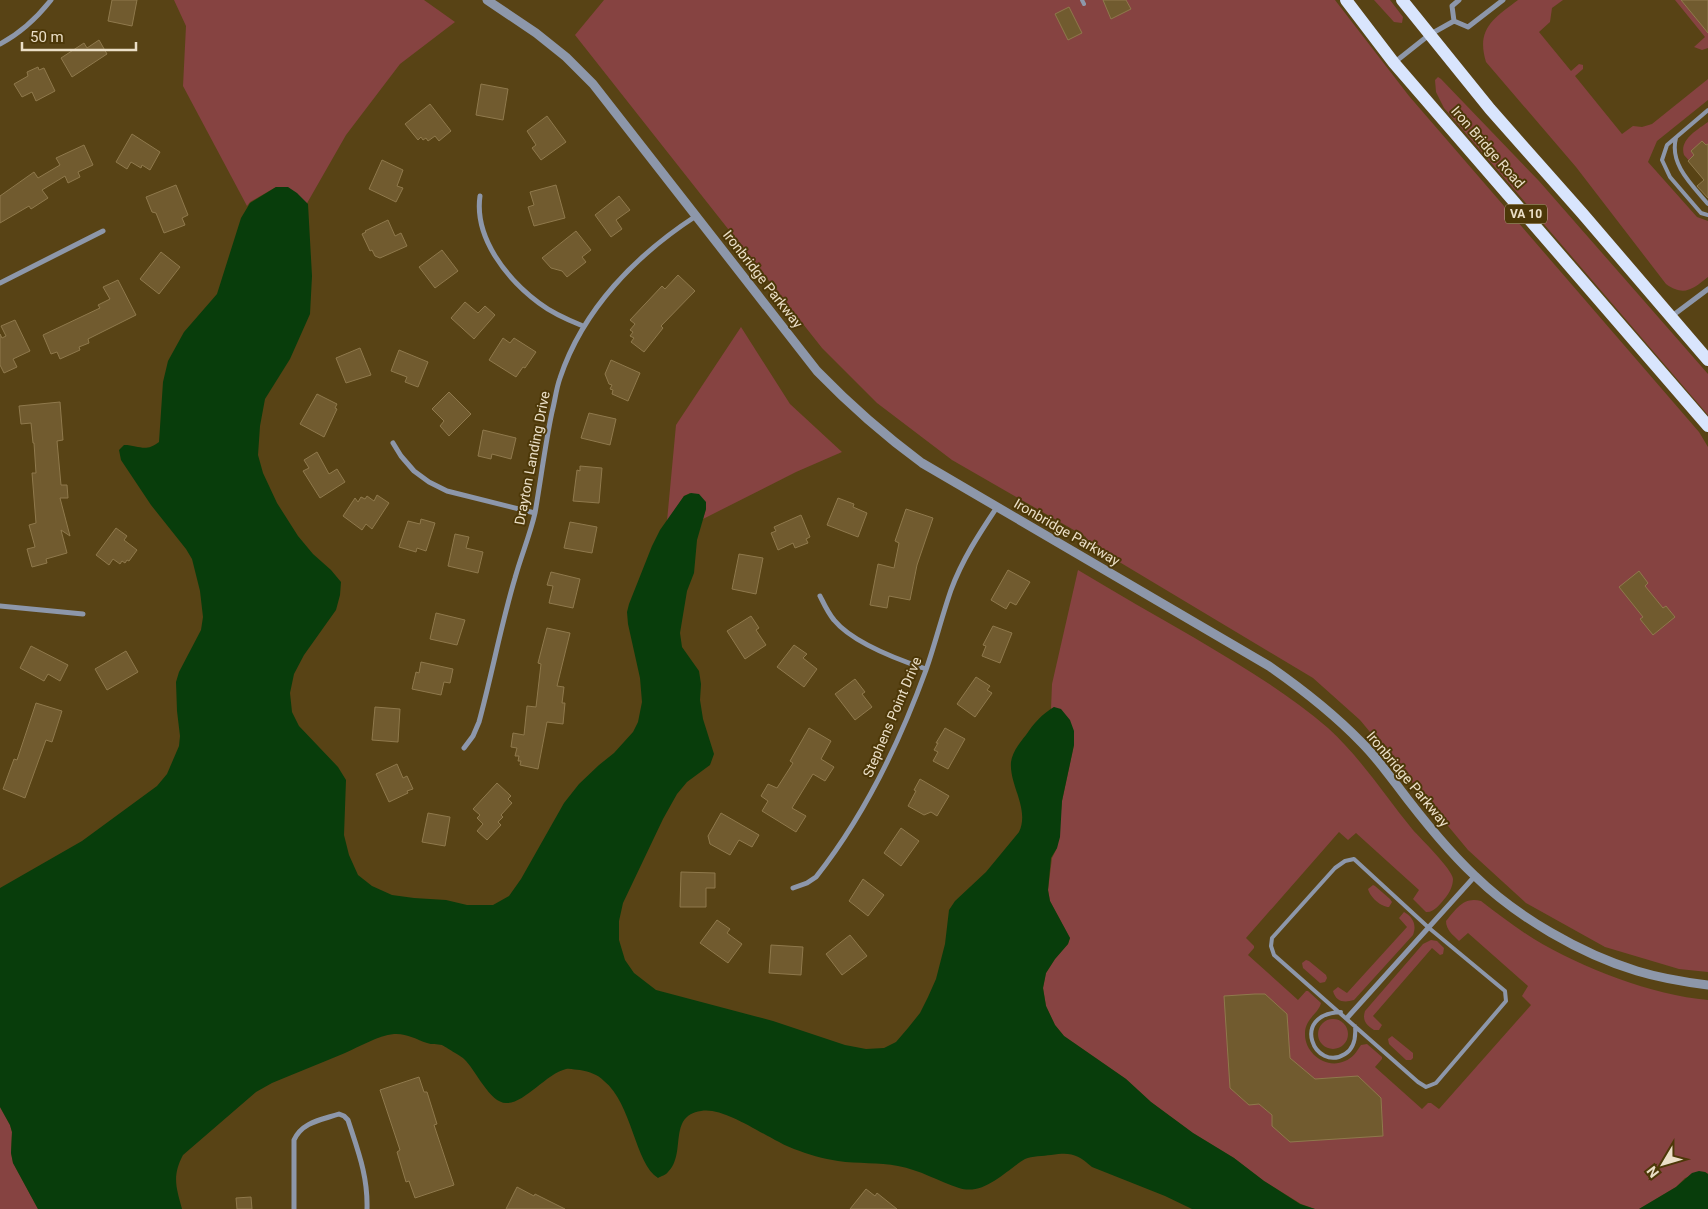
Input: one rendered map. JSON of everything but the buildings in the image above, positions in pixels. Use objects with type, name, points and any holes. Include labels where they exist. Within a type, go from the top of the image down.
[{"type":"main road","name":"Iron Bridge Road","points":[[1346,0],[1394,63],[1708,426]]},
{"type":"main road","name":"Iron Bridge Road","points":[[1402,0],[1490,109],[1708,360]]},
{"type":"street","points":[[0,44],[24,30],[40,15],[51,0]]},
{"type":"street","name":"Ironbridge Parkway","points":[[487,0],[536,33],[566,57],[593,84],[817,371],[885,435],[922,463],[1269,666],[1296,684],[1362,743],[1446,847],[1475,876],[1522,915],[1566,941],[1605,959],[1637,971],[1679,981],[1708,985]]},
{"type":"street","points":[[1454,21],[1452,6],[1459,0]]},
{"type":"street","points":[[1454,21],[1468,27],[1503,0]]},
{"type":"street","points":[[1394,63],[1429,35],[1454,21]]},
{"type":"street","points":[[480,196],[479,214],[481,227],[488,243],[504,268],[520,287],[539,303],[560,316],[583,326]]},
{"type":"street","name":"Drayton Landing Drive","points":[[464,748],[480,722],[515,578],[535,513],[546,442],[559,380],[569,354],[583,326],[621,278],[669,234],[696,216]]},
{"type":"street","points":[[0,283],[103,231]]},
{"type":"street","points":[[1671,317],[1708,289]]},
{"type":"street","points":[[394,443],[401,456],[414,471],[429,482],[447,491],[535,513]]},
{"type":"street","name":"Stephens Point Drive","points":[[793,888],[807,883],[816,877],[855,822],[877,785],[908,718],[926,669],[951,589],[978,535],[997,507]]},
{"type":"street","points":[[820,596],[834,620],[844,629],[870,646],[897,659],[926,669]]},
{"type":"street","points":[[0,606],[83,614]]},
{"type":"street","points":[[1347,1018],[1475,876]]},
{"type":"street","points":[[294,1209],[294,1140],[297,1132],[304,1126],[339,1114],[348,1120],[364,1168],[368,1190],[367,1209]]},
{"type":"lane","points":[[1708,110],[1668,145],[1662,160],[1670,177],[1701,213],[1708,214]]},
{"type":"lane","points":[[1677,136],[1674,147],[1677,162],[1685,177],[1708,204]]},
{"type":"lane","points":[[1354,859],[1429,928],[1505,991],[1506,1001],[1436,1083],[1426,1087],[1274,955],[1272,938],[1335,868],[1345,861],[1354,859]]},
{"type":"lane","points":[[1341,1012],[1323,1015],[1313,1025],[1311,1040],[1319,1052],[1333,1058],[1347,1053],[1352,1048],[1355,1040],[1355,1025]]},
{"type":"shaded area","points":[[174,0],[424,0],[455,22],[400,64],[346,135],[306,205],[276,187],[250,202],[247,206],[183,86],[186,26]]},
{"type":"shaded area","points":[[604,0],[1335,0],[1409,96],[1699,432],[1708,447],[1708,972],[1679,969],[1605,947],[1526,903],[1468,850],[1360,720],[1313,678],[1096,548],[1085,541],[1086,537],[952,460],[877,403],[822,348],[575,35]]},
{"type":"shaded area","points":[[1374,0],[1390,0],[1403,17],[1402,23],[1394,22]]},
{"type":"shaded area","points":[[1518,0],[1563,0],[1552,8],[1550,22],[1539,32],[1571,71],[1579,64],[1583,65],[1583,69],[1575,76],[1622,134],[1633,126],[1642,127],[1652,124],[1708,79],[1708,100],[1657,141],[1648,162],[1697,217],[1708,221],[1708,277],[1698,285],[1683,291],[1666,284],[1576,167],[1486,62],[1483,51],[1485,33],[1494,19]]},
{"type":"shaded area","points":[[1675,0],[1708,0],[1708,48],[1702,50],[1694,47],[1705,37]]},
{"type":"shaded area","points":[[1438,77],[1539,181],[1708,374],[1708,415],[1444,108],[1436,92],[1435,80]]},
{"type":"shaded area","points":[[1708,122],[1708,182],[1684,155],[1683,150],[1686,140]]},
{"type":"shaded area","points":[[276,187],[288,187],[308,204],[312,276],[310,314],[290,359],[265,399],[260,426],[258,455],[263,473],[277,503],[298,536],[341,582],[336,610],[304,655],[294,674],[290,693],[292,712],[299,726],[338,767],[346,780],[344,835],[349,855],[358,875],[372,886],[392,895],[446,900],[467,905],[493,905],[509,896],[521,879],[564,803],[579,784],[614,753],[633,732],[638,722],[642,702],[640,678],[628,624],[627,612],[629,604],[660,530],[684,496],[691,493],[699,494],[706,502],[706,509],[697,540],[694,573],[687,591],[680,633],[682,647],[699,671],[703,719],[714,754],[710,765],[687,782],[677,794],[623,903],[619,921],[619,940],[625,960],[634,973],[656,990],[773,1021],[845,1045],[866,1049],[884,1048],[896,1042],[920,1013],[936,979],[945,944],[949,910],[955,901],[986,872],[1019,832],[1022,823],[1021,806],[1011,771],[1011,762],[1015,751],[1042,716],[1054,707],[1061,709],[1070,720],[1074,731],[1074,745],[1062,801],[1060,837],[1057,848],[1051,858],[1048,890],[1050,901],[1070,938],[1068,944],[1046,973],[1043,988],[1046,1006],[1055,1025],[1064,1036],[1126,1079],[1151,1102],[1193,1133],[1234,1158],[1264,1181],[1300,1204],[1315,1209],[1192,1209],[1165,1196],[1092,1167],[1082,1159],[1069,1154],[1025,1159],[986,1186],[968,1190],[898,1166],[838,1161],[810,1154],[784,1145],[734,1118],[711,1111],[691,1114],[684,1120],[673,1164],[667,1173],[658,1178],[650,1171],[644,1160],[621,1103],[613,1091],[596,1075],[580,1070],[566,1069],[551,1076],[528,1094],[514,1102],[501,1102],[489,1092],[469,1064],[460,1056],[442,1045],[429,1044],[403,1034],[394,1034],[375,1039],[272,1083],[256,1092],[183,1155],[176,1176],[182,1209],[38,1209],[13,1163],[11,1153],[12,1132],[0,1107],[0,888],[82,841],[157,786],[167,774],[179,746],[176,682],[179,672],[201,630],[203,617],[200,591],[192,559],[151,505],[121,460],[119,450],[124,445],[146,448],[159,442],[163,382],[168,361],[184,332],[217,294],[241,218],[250,203]]},
{"type":"shaded area","points":[[741,327],[790,404],[842,452],[796,472],[703,519],[706,509],[690,493],[684,496],[667,521],[676,425]]},
{"type":"shaded area","points":[[1078,570],[1245,669],[1279,691],[1328,728],[1351,752],[1413,830],[1452,875],[1451,888],[1440,905],[1426,912],[1413,899],[1419,890],[1356,833],[1348,840],[1339,832],[1246,938],[1254,946],[1248,955],[1298,1000],[1308,991],[1321,1003],[1307,1024],[1305,1033],[1308,1047],[1312,1053],[1324,1061],[1338,1063],[1350,1058],[1361,1045],[1367,1044],[1382,1057],[1375,1067],[1422,1109],[1428,1103],[1431,1103],[1439,1109],[1531,1005],[1522,996],[1528,986],[1468,933],[1459,941],[1447,927],[1446,921],[1461,905],[1470,900],[1481,901],[1534,939],[1595,970],[1641,986],[1686,997],[1708,1000],[1708,1174],[1705,1172],[1685,1178],[1676,1187],[1639,1209],[1315,1209],[1301,1204],[1264,1181],[1234,1158],[1193,1133],[1151,1102],[1126,1079],[1064,1036],[1055,1025],[1046,1006],[1043,988],[1046,973],[1068,944],[1070,938],[1050,901],[1048,890],[1052,858],[1057,848],[1062,801],[1074,745],[1054,707],[1051,709],[1052,684]]},
{"type":"shaded area","points":[[1373,885],[1390,899],[1392,902],[1389,907],[1376,901],[1371,895],[1368,889]]},
{"type":"shaded area","points":[[1404,912],[1410,916],[1413,922],[1415,928],[1413,935],[1354,1000],[1344,1001],[1338,999],[1333,991],[1338,987],[1347,993],[1407,927],[1399,918]]},
{"type":"shaded area","points":[[1431,940],[1437,941],[1444,948],[1443,954],[1440,955],[1432,948],[1373,1016],[1382,1025],[1379,1030],[1374,1030],[1365,1022],[1365,1011],[1423,944]]},
{"type":"shaded area","points":[[1306,960],[1326,975],[1325,982],[1320,983],[1303,968],[1302,963]]},
{"type":"shaded area","points":[[1333,1019],[1344,1023],[1348,1034],[1344,1045],[1333,1049],[1322,1045],[1318,1034],[1322,1023]]},
{"type":"shaded area","points":[[1392,1036],[1413,1053],[1411,1060],[1406,1060],[1389,1044],[1388,1039]]},
{"type":"shaded area","points":[[0,1107],[12,1132],[11,1153],[13,1163],[38,1209],[0,1209]]},
{"type":"shaded area","points":[[1699,1171],[1708,1174],[1708,1209],[1639,1209],[1676,1187],[1692,1173]]}]
